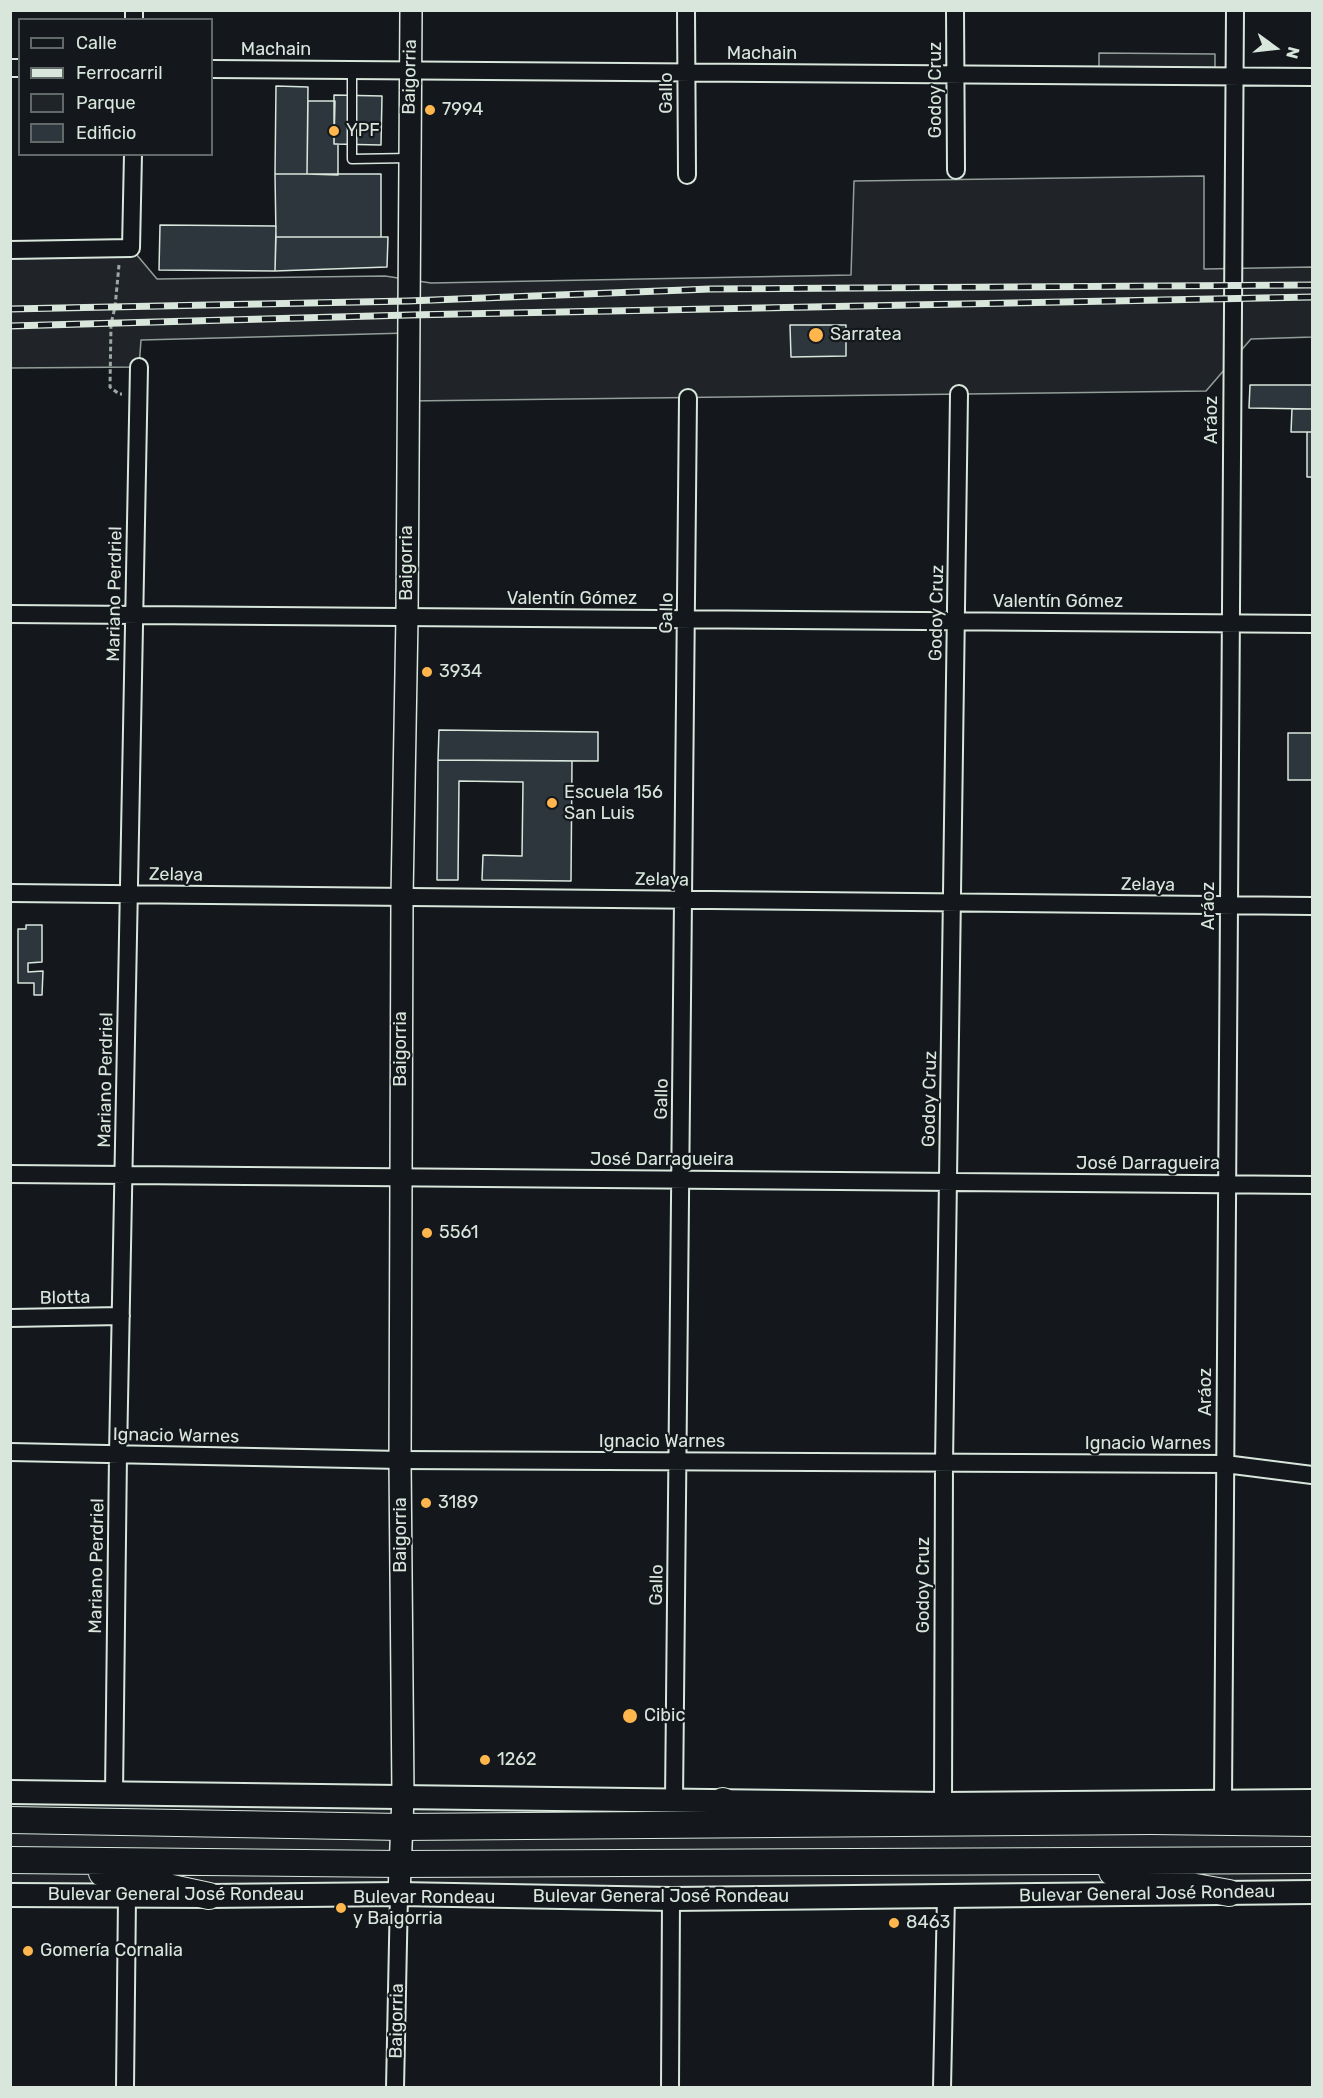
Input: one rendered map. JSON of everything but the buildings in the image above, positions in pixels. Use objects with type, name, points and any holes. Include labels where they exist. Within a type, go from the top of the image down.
[{"type":"main road","points":[[10,1792],[943,1804],[1312,1801]]},
{"type":"main road","points":[[723,1801],[767,1824]]},
{"type":"main road","points":[[10,1820],[401,1827],[1140,1821],[1312,1822]]},
{"type":"main road","name":"Bulevar General José Rondeau","points":[[10,1860],[400,1864],[1312,1860]]},
{"type":"main road","points":[[1043,1861],[1229,1893]]},
{"type":"main road","points":[[52,1862],[209,1896]]},
{"type":"main road","name":"Bulevar General José Rondeau","points":[[10,1895],[399,1894],[671,1899],[1312,1892]]},
{"type":"street","name":"Baigorria","points":[[395,2088],[402,1797],[400,1460],[402,897],[407,617],[411,10]]},
{"type":"street","name":"Gallo","points":[[686,10],[687,175]]},
{"type":"street","name":"Godoy Cruz","points":[[955,10],[956,170]]},
{"type":"street","name":"Aráoz","points":[[1223,1801],[1234,10]]},
{"type":"street","name":"Machain","points":[[213,69],[1312,77]]},
{"type":"street","points":[[10,250],[131,248],[133,156]]},
{"type":"street","name":"Mariano Perdriel","points":[[114,1794],[120,1316],[140,367]]},
{"type":"street","name":"Godoy Cruz","points":[[943,1804],[944,1463],[959,394]]},
{"type":"street","name":"Gallo","points":[[674,1800],[688,398]]},
{"type":"street","name":"Valentín Gómez","points":[[10,614],[1312,624]]},
{"type":"street","name":"Zelaya","points":[[10,893],[1312,906]]},
{"type":"street","name":"José Darragueira","points":[[10,1174],[1312,1185]]},
{"type":"street","name":"Blotta","points":[[10,1318],[120,1316]]},
{"type":"street","name":"Ignacio Warnes","points":[[10,1452],[400,1460],[1225,1464],[1312,1475]]},
{"type":"street","points":[[125,2088],[128,1896]]},
{"type":"street","points":[[942,2088],[946,1896]]},
{"type":"street","points":[[670,2088],[671,1899]]},
{"type":"lane","points":[[352,69],[352,159],[410,158]]},
{"type":"path","points":[[131,248],[118,265],[109,361],[111,387],[119,394],[139,394]]},
{"type":"green space","points":[[1099,53],[1215,54],[1215,70],[1099,69]]},
{"type":"green space","points":[[1204,176],[1204,269],[1312,267],[1312,337],[1251,339],[1206,391],[408,401],[408,333],[141,340],[139,367],[11,368],[10,250],[131,248],[157,279],[385,276],[431,283],[851,275],[854,181]]},
{"type":"green space","points":[[11,1792],[1312,1801],[1312,1892],[11,1895]]},
{"type":"railway","points":[[10,309],[408,301],[710,289],[1312,285]]},
{"type":"railway","points":[[10,326],[409,315],[1312,297]]},
{"type":"place","name":"7994","points":[[430,110]]},
{"type":"place","name":"YPF","points":[[334,131]]},
{"type":"place","name":"Sarratea","points":[[816,335]]},
{"type":"place","name":"3934","points":[[427,672]]},
{"type":"place","name":"Escuela 156 San Luis","points":[[552,803]]},
{"type":"place","name":"5561","points":[[427,1233]]},
{"type":"place","name":"3189","points":[[426,1503]]},
{"type":"place","name":"Cibic","points":[[630,1716]]},
{"type":"place","name":"1262","points":[[485,1760]]},
{"type":"place","name":"Bulevar Rondeau y Baigorria","points":[[341,1908]]},
{"type":"place","name":"8463","points":[[894,1923]]},
{"type":"place","name":"Gomería Cornalia","points":[[28,1951]]}]
